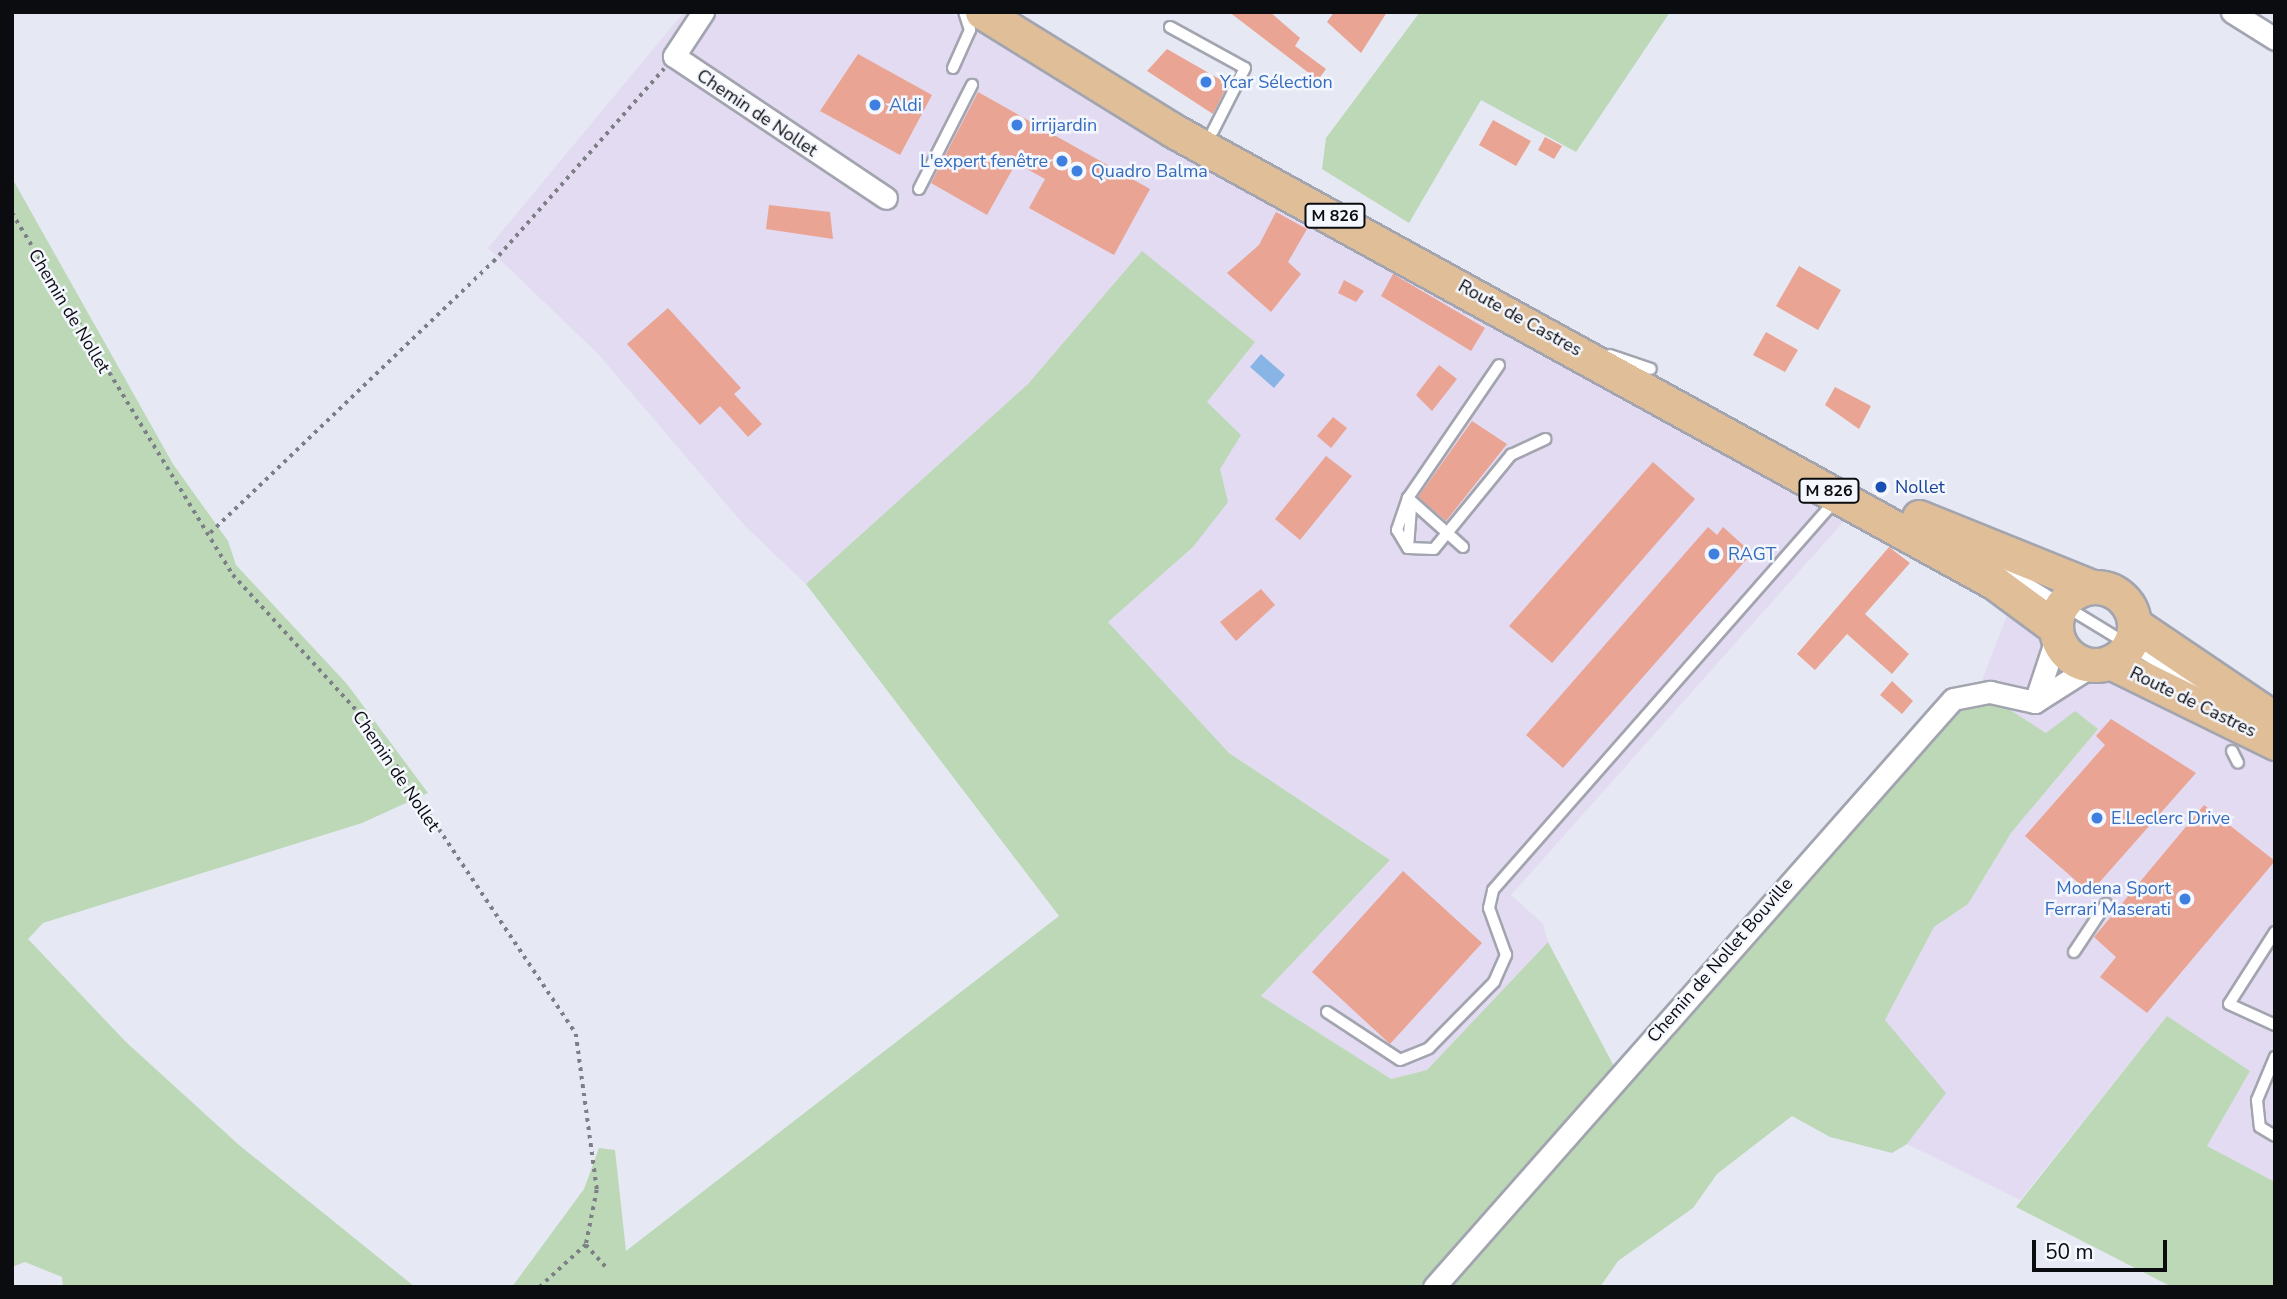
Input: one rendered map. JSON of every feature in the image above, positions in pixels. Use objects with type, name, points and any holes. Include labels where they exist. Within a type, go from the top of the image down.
[{"type":"main road","name":"Route de Castres","points":[[1005,15],[1948,533],[2067,613]]},
{"type":"main road","name":"Route de Castres","points":[[1005,15],[1174,131],[2013,593],[2067,613]]},
{"type":"main road","points":[[2117,594],[2117,649],[2072,658],[2067,613],[2117,594]]},
{"type":"main road","name":"Route de Castres","points":[[2117,649],[2275,743]]},
{"type":"main road","name":"Route de Castres","points":[[2117,649],[2275,719]]},
{"type":"street","points":[[674,56],[703,12]]},
{"type":"street","points":[[2232,12],[2275,39]]},
{"type":"street","name":"Chemin de Nollet","points":[[674,56],[886,198]]},
{"type":"street","points":[[2035,702],[2067,613]]},
{"type":"street","points":[[2035,702],[2053,696],[2117,649]]},
{"type":"street","name":"Chemin de Nollet Bouville","points":[[1434,1287],[1953,699],[1990,692],[2035,702]]},
{"type":"lane","points":[[953,68],[970,30],[964,12]]},
{"type":"lane","points":[[1005,15],[1120,90],[1199,135],[1600,351],[1651,369]]},
{"type":"lane","points":[[1170,27],[1245,68],[1213,131]]},
{"type":"lane","points":[[919,189],[972,85]]},
{"type":"lane","points":[[1408,548],[1397,516],[1410,503],[1499,365]]},
{"type":"lane","points":[[1664,399],[1698,408],[1995,564]]},
{"type":"lane","points":[[1408,548],[1434,549],[1511,455],[1546,439]]},
{"type":"lane","points":[[1327,1012],[1400,1059],[1429,1048],[1494,982],[1506,955],[1489,908],[1493,890],[1834,502]]},
{"type":"lane","points":[[1410,503],[1463,547]]},
{"type":"lane","points":[[1408,548],[1410,503]]},
{"type":"lane","points":[[1948,533],[2067,613]]},
{"type":"lane","points":[[2117,649],[2199,688],[2275,731]]},
{"type":"lane","points":[[2199,688],[2227,716]]},
{"type":"lane","points":[[2232,751],[2238,763]]},
{"type":"lane","points":[[2074,952],[2106,904]]},
{"type":"lane","points":[[2275,932],[2228,1004],[2275,1025]]},
{"type":"lane","points":[[2275,1056],[2257,1100],[2260,1127],[2275,1136]]},
{"type":"path","points":[[210,533],[552,201],[674,56]]},
{"type":"path","name":"Chemin de Nollet","points":[[12,213],[173,483],[210,533],[233,575],[368,723],[576,1034],[597,1190],[586,1245]]},
{"type":"path","points":[[540,1287],[586,1245],[606,1267]]},
{"type":"shaded area","points":[[684,12],[949,12],[1845,520],[1511,895],[1543,924],[1548,942],[1427,1070],[1391,1079],[1261,996],[1390,860],[1229,753],[1108,622],[1193,547],[1220,469],[1207,402],[1255,342],[1142,252],[1028,384],[806,584],[745,526],[599,355],[488,248]]},
{"type":"shaded area","points":[[2007,615],[2275,761],[2275,1182],[2207,1146],[2250,1071],[2167,1016],[2020,1200],[1907,1144],[1945,1093],[1885,1020],[1934,927],[1968,904],[2011,833],[2098,729],[2046,733],[2007,708],[1975,699]]},
{"type":"green space","points":[[1420,12],[1670,12],[1576,152],[1481,100],[1409,223],[1322,169],[1326,138]]},
{"type":"green space","points":[[12,178],[173,464],[228,541],[236,565],[347,684],[428,793],[362,823],[43,923],[28,939],[126,1042],[239,1145],[415,1287],[63,1287],[62,1277],[25,1262],[12,1267]]},
{"type":"green space","points":[[1142,251],[1255,342],[1207,402],[1241,435],[1220,469],[1228,502],[1193,547],[1108,622],[1229,753],[1390,860],[1261,996],[1391,1079],[1427,1070],[1548,942],[1616,1070],[1422,1287],[512,1287],[584,1189],[599,1148],[615,1150],[626,1251],[1059,916],[806,584],[1028,384]]},
{"type":"green space","points":[[1975,699],[2007,708],[2046,733],[2075,711],[2098,729],[2011,833],[1968,904],[1934,927],[1885,1020],[1946,1093],[1907,1144],[1892,1153],[1830,1137],[1792,1116],[1717,1174],[1693,1208],[1618,1261],[1600,1287],[1445,1287],[1950,715]]},
{"type":"green space","points":[[2167,1016],[2250,1071],[2207,1146],[2275,1182],[2275,1287],[2172,1287],[2016,1207]]},
{"type":"water","points":[[1261,354],[1285,375],[1274,388],[1250,367]]},
{"type":"building","points":[[1229,12],[1270,12],[1300,38],[1295,46],[1326,69],[1318,80]]},
{"type":"building","points":[[1334,12],[1387,12],[1361,53],[1327,22]]},
{"type":"building","points":[[1167,49],[1228,84],[1213,114],[1147,71]]},
{"type":"building","name":"Aldi","points":[[858,54],[932,95],[900,155],[820,111]]},
{"type":"building","points":[[978,92],[1150,189],[1114,255],[1029,208],[1045,179],[1016,163],[987,215],[931,183]]},
{"type":"building","points":[[1493,120],[1531,141],[1516,166],[1479,145]]},
{"type":"building","points":[[1545,137],[1562,146],[1554,159],[1538,150]]},
{"type":"building","points":[[769,205],[830,212],[833,239],[766,229]]},
{"type":"building","points":[[1276,212],[1307,229],[1288,262],[1301,274],[1271,312],[1227,273],[1259,245]]},
{"type":"building","points":[[1799,266],[1841,290],[1818,330],[1776,306]]},
{"type":"building","points":[[1393,274],[1485,328],[1471,351],[1381,296]]},
{"type":"building","points":[[1344,280],[1364,291],[1356,302],[1338,293]]},
{"type":"building","points":[[668,308],[741,388],[734,394],[762,424],[748,437],[720,406],[700,425],[627,344]]},
{"type":"building","points":[[1766,332],[1798,350],[1785,372],[1753,355]]},
{"type":"building","points":[[1439,365],[1457,379],[1432,411],[1416,395]]},
{"type":"building","points":[[1835,387],[1871,406],[1859,429],[1825,405]]},
{"type":"building","points":[[1333,417],[1347,428],[1331,448],[1317,436]]},
{"type":"building","points":[[1472,421],[1507,444],[1446,521],[1418,497]]},
{"type":"building","points":[[1326,456],[1352,476],[1300,540],[1275,519]]},
{"type":"building","points":[[1653,462],[1695,499],[1552,663],[1509,626]]},
{"type":"building","points":[[1708,527],[1717,535],[1723,527],[1752,553],[1563,768],[1526,735]]},
{"type":"building","points":[[1889,547],[1910,563],[1865,614],[1909,654],[1892,674],[1847,634],[1815,670],[1797,654]]},
{"type":"building","points":[[1261,589],[1275,605],[1236,641],[1220,622]]},
{"type":"building","points":[[1892,681],[1913,701],[1902,714],[1880,695]]},
{"type":"building","name":"E.Leclerc Drive","points":[[2111,719],[2196,773],[2090,893],[2025,836],[2105,745],[2096,736]]},
{"type":"building","name":"Modena Sport Ferrari Maserati","points":[[2204,805],[2275,861],[2147,1013],[2100,977],[2116,957],[2094,937]]},
{"type":"building","points":[[1403,871],[1482,943],[1390,1044],[1312,972]]},
{"type":"place","name":"Ycar Sélection","points":[[1206,82]]},
{"type":"place","name":"Aldi","points":[[875,105]]},
{"type":"place","name":"irrijardin","points":[[1017,125]]},
{"type":"place","name":"L'expert fenêtre","points":[[1062,161]]},
{"type":"place","name":"Quadro Balma","points":[[1077,171]]},
{"type":"place","name":"Nollet","points":[[1881,487]]},
{"type":"place","name":"RAGT","points":[[1714,554]]},
{"type":"place","name":"E.Leclerc Drive","points":[[2097,818]]},
{"type":"place","name":"Modena Sport Ferrari Maserati","points":[[2185,899]]}]
